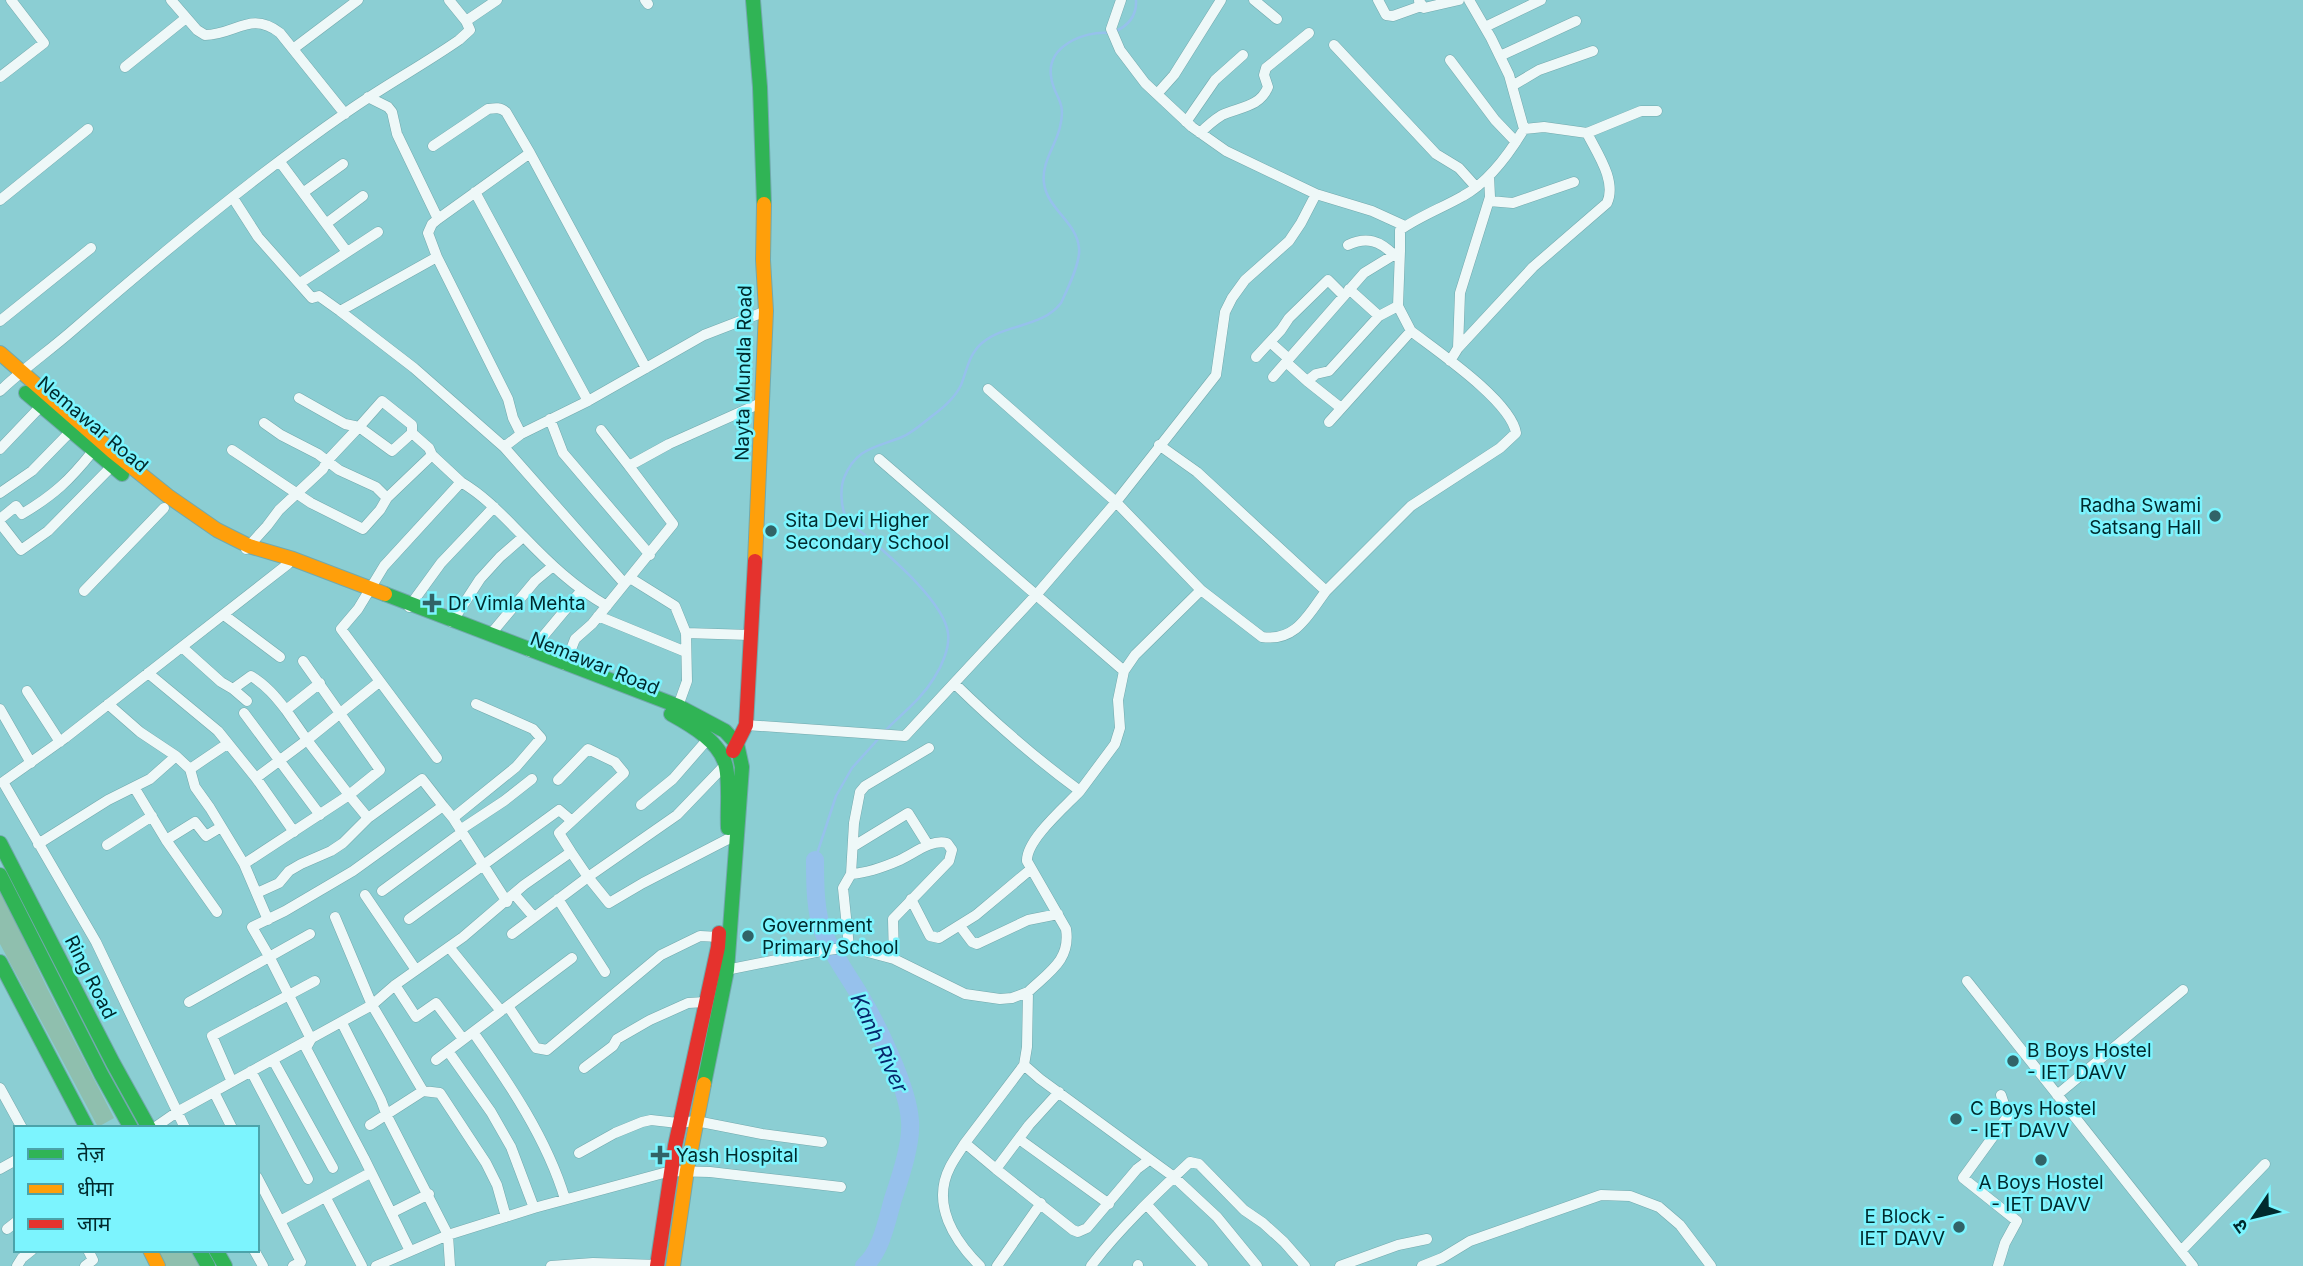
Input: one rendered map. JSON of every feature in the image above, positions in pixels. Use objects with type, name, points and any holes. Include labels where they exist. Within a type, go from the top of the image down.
[{"type":"main road","name":"Nayta Mundla Road","points":[[726,764],[746,726],[763,402],[766,311],[764,205],[760,87],[752,0]]},
{"type":"main road","name":"Nemawar Road","points":[[0,353],[15,376],[41,406],[93,452],[164,508],[246,549],[367,591],[677,711],[725,731],[737,744]]},
{"type":"main road","name":"Nemawar Road","points":[[0,370],[15,376],[168,496],[246,549],[293,559],[367,591]]},
{"type":"main road","name":"Nemawar Road","points":[[677,711],[720,751],[726,764]]},
{"type":"main road","points":[[673,1266],[687,1170],[727,970],[742,767],[737,744]]},
{"type":"main road","points":[[659,1266],[664,1200],[678,1123],[719,937],[728,839],[726,764]]},
{"type":"main road","name":"Ring Road","points":[[0,843],[113,1063],[151,1126]]},
{"type":"main road","name":"Ring Road","points":[[0,875],[124,1125]]},
{"type":"main road","points":[[0,962],[83,1126]]},
{"type":"street","points":[[0,77],[44,43],[11,0]]},
{"type":"street","points":[[172,0],[200,33],[210,35],[260,22],[270,25],[280,33],[345,114]]},
{"type":"street","points":[[293,49],[358,0]]},
{"type":"street","points":[[0,391],[15,376],[280,162],[368,97],[459,40],[470,30],[449,0]]},
{"type":"street","points":[[466,21],[497,0]]},
{"type":"street","points":[[1121,0],[1112,32],[1120,50],[1145,83],[1186,122],[1226,151],[1316,194],[1372,211],[1405,226]]},
{"type":"street","points":[[1157,94],[1174,75],[1220,0]]},
{"type":"street","points":[[1254,0],[1277,19]]},
{"type":"street","points":[[1378,0],[1386,15],[1393,16],[1420,3],[1429,8],[1459,0]]},
{"type":"street","points":[[988,389],[1116,502],[1201,590],[1262,637],[1273,639],[1285,636],[1298,627],[1326,591],[1411,506],[1500,448],[1516,433],[1514,424],[1488,392],[1411,331],[1398,306],[1397,253],[1401,230],[1476,187],[1489,176],[1524,129],[1500,56],[1469,0]]},
{"type":"street","points":[[1485,27],[1541,0]]},
{"type":"street","points":[[125,67],[186,18]]},
{"type":"street","points":[[1500,56],[1576,22]]},
{"type":"street","points":[[1200,133],[1223,115],[1257,102],[1268,87],[1264,75],[1266,68],[1309,33]]},
{"type":"street","points":[[1334,45],[1436,154],[1459,168],[1476,187]]},
{"type":"street","points":[[1512,86],[1539,70],[1593,51]]},
{"type":"street","points":[[1186,122],[1215,80],[1243,55]]},
{"type":"street","points":[[1450,60],[1487,110],[1516,142]]},
{"type":"street","points":[[368,97],[388,107],[392,112],[397,134],[438,219]]},
{"type":"street","points":[[433,146],[488,109],[502,108],[506,112],[646,368]]},
{"type":"street","points":[[1524,129],[1544,127],[1587,133],[1641,111],[1657,111]]},
{"type":"street","points":[[0,200],[88,129]]},
{"type":"street","points":[[1450,361],[1458,348],[1533,267],[1607,203],[1611,195],[1610,186],[1587,133]]},
{"type":"street","points":[[521,434],[508,399],[437,257],[428,233],[438,219],[530,153]]},
{"type":"street","points":[[280,162],[347,252]]},
{"type":"street","points":[[304,192],[343,164]]},
{"type":"street","points":[[1458,348],[1460,293],[1489,201],[1489,176]]},
{"type":"street","points":[[1489,201],[1513,203],[1574,182]]},
{"type":"street","points":[[475,192],[588,401]]},
{"type":"street","points":[[746,726],[905,736],[1037,594],[1116,502],[1216,375],[1225,312],[1232,298],[1245,280],[1289,241],[1316,194]]},
{"type":"street","points":[[327,223],[363,196]]},
{"type":"street","points":[[233,198],[258,237],[312,298],[319,296],[414,368],[504,447],[627,580],[675,606],[686,633],[687,681],[677,711]]},
{"type":"street","points":[[300,283],[378,232]]},
{"type":"street","points":[[1348,245],[1372,240],[1397,253]]},
{"type":"street","points":[[0,321],[91,248]]},
{"type":"street","points":[[1273,377],[1364,273],[1397,253]]},
{"type":"street","points":[[340,311],[437,257]]},
{"type":"street","points":[[1256,357],[1289,318],[1328,280],[1379,316]]},
{"type":"street","points":[[1307,381],[1316,374],[1329,371],[1379,316],[1398,306]]},
{"type":"street","points":[[504,447],[521,434],[588,401],[704,335],[766,311]]},
{"type":"street","points":[[1329,422],[1411,331]]},
{"type":"street","points":[[1270,342],[1307,381],[1341,408]]},
{"type":"street","points":[[246,549],[279,510],[323,469],[327,461],[359,427],[382,401],[412,425],[412,433],[392,451],[359,427],[345,424],[299,398]]},
{"type":"street","points":[[629,466],[669,444],[763,402]]},
{"type":"street","points":[[0,449],[41,406]]},
{"type":"street","points":[[550,419],[563,453],[650,555]]},
{"type":"street","points":[[264,423],[339,470],[376,487],[387,498]]},
{"type":"street","points":[[565,666],[575,639],[607,606],[673,524],[601,430]]},
{"type":"street","points":[[0,493],[32,471],[70,432]]},
{"type":"street","points":[[412,433],[461,482],[481,494],[581,591],[607,606]]},
{"type":"street","points":[[1159,445],[1197,472],[1326,591]]},
{"type":"street","points":[[232,450],[311,503],[363,529],[387,498],[432,455]]},
{"type":"street","points":[[93,452],[53,495],[22,514],[16,506],[0,521],[21,550],[48,531],[112,467]]},
{"type":"street","points":[[879,459],[1124,671]]},
{"type":"street","points":[[437,758],[341,629],[358,609],[384,566],[461,482]]},
{"type":"street","points":[[409,607],[441,563],[494,507]]},
{"type":"street","points":[[84,591],[164,508]]},
{"type":"street","points":[[452,623],[480,579],[523,537]]},
{"type":"street","points":[[184,1126],[96,942],[1,781],[61,742],[288,564]]},
{"type":"street","points":[[488,638],[535,581],[553,566]]},
{"type":"street","points":[[712,974],[849,947],[894,959],[965,994],[1000,999],[1020,995],[1065,955],[1068,939],[1066,929],[1027,862],[1027,853],[1080,791],[1115,744],[1120,728],[1118,700],[1124,671],[1135,655],[1201,590]]},
{"type":"street","points":[[529,653],[581,591]]},
{"type":"street","points":[[224,615],[280,657]]},
{"type":"street","points":[[598,616],[686,652]]},
{"type":"street","points":[[686,633],[750,635]]},
{"type":"street","points":[[182,647],[247,701]]},
{"type":"street","points":[[244,864],[320,815],[380,771],[303,661]]},
{"type":"street","points":[[148,673],[218,731],[294,832]]},
{"type":"street","points":[[233,689],[251,676],[267,686],[368,818]]},
{"type":"street","points":[[256,779],[379,682]]},
{"type":"street","points":[[286,710],[320,683]]},
{"type":"street","points":[[955,684],[1040,762],[1080,791]]},
{"type":"street","points":[[27,691],[61,742]]},
{"type":"street","points":[[108,704],[190,769],[195,788],[244,864],[268,920]]},
{"type":"street","points":[[453,818],[516,767],[541,738],[533,729],[476,704]]},
{"type":"street","points":[[0,709],[31,763]]},
{"type":"street","points":[[244,713],[320,815]]},
{"type":"street","points":[[641,805],[673,779],[707,740]]},
{"type":"street","points":[[190,769],[227,744]]},
{"type":"street","points":[[849,947],[843,888],[851,874],[854,823],[860,792],[865,786],[929,748]]},
{"type":"street","points":[[558,780],[588,749],[615,762],[624,773],[559,833],[609,903],[728,839]]},
{"type":"street","points":[[38,844],[108,800],[150,779],[176,756]]},
{"type":"street","points":[[512,934],[533,916],[677,815],[726,764]]},
{"type":"street","points":[[257,893],[279,883],[289,871],[301,864],[344,843],[368,818],[422,779],[453,818],[482,866],[511,898],[533,916]]},
{"type":"street","points":[[382,891],[532,779]]},
{"type":"street","points":[[134,786],[166,840],[217,912]]},
{"type":"street","points":[[311,1039],[252,927],[353,871],[443,806]]},
{"type":"street","points":[[409,919],[559,810],[572,821]]},
{"type":"street","points":[[854,846],[908,813],[928,845]]},
{"type":"street","points":[[107,845],[152,816]]},
{"type":"street","points":[[166,840],[195,822],[206,836],[221,827]]},
{"type":"street","points":[[851,874],[867,873],[901,860],[928,845],[944,842],[952,850],[949,861],[893,919],[894,959]]},
{"type":"street","points":[[155,1126],[372,1005],[570,852]]},
{"type":"street","points":[[911,899],[930,936],[939,938],[960,926],[1031,869]]},
{"type":"street","points":[[365,895],[416,970]]},
{"type":"street","points":[[558,899],[605,972]]},
{"type":"street","points":[[960,926],[972,942],[977,944],[1028,920],[1058,914]]},
{"type":"street","points":[[335,917],[372,1005],[423,1091]]},
{"type":"street","points":[[190,1002],[310,934]]},
{"type":"street","points":[[449,947],[536,1048],[547,1050],[662,955],[700,936],[719,937]]},
{"type":"street","points":[[436,1060],[572,958]]},
{"type":"street","points":[[232,1082],[212,1036],[315,981]]},
{"type":"street","points":[[1967,981],[2193,1266]]},
{"type":"street","points":[[395,985],[416,1017],[436,1003],[463,1039]]},
{"type":"street","points":[[2057,1094],[2183,990]]},
{"type":"street","points":[[980,1266],[964,1250],[953,1233],[946,1216],[944,1185],[949,1168],[965,1143],[1025,1060],[1020,995]]},
{"type":"street","points":[[584,1068],[613,1046],[617,1039],[650,1020],[688,1003],[705,1002]]},
{"type":"street","points":[[342,1023],[448,1235],[450,1266]]},
{"type":"street","points":[[473,1031],[512,1089],[559,1179],[565,1199]]},
{"type":"street","points":[[311,1039],[306,1048],[410,1251]]},
{"type":"street","points":[[448,1051],[505,1136],[534,1208]]},
{"type":"street","points":[[273,1060],[333,1167]]},
{"type":"street","points":[[1025,1060],[1059,1092],[1174,1177],[1217,1217],[1257,1266]]},
{"type":"street","points":[[251,1071],[307,1179]]},
{"type":"street","points":[[0,1087],[21,1126]]},
{"type":"street","points":[[370,1125],[423,1091],[440,1093],[486,1163],[497,1185],[506,1217]]},
{"type":"street","points":[[214,1092],[231,1126]]},
{"type":"street","points":[[996,1169],[1059,1092]]},
{"type":"street","points":[[1998,1266],[2005,1243],[2017,1221],[1963,1178],[2008,1116],[2001,1094]]},
{"type":"street","points":[[579,1153],[651,1120],[678,1123],[696,1121],[762,1135],[822,1142]]},
{"type":"street","points":[[1019,1139],[1109,1203]]},
{"type":"street","points":[[965,1143],[1078,1232],[1087,1228],[1137,1169],[1149,1160]]},
{"type":"street","points":[[1091,1266],[1106,1246],[1190,1162],[1199,1164],[1305,1266]]},
{"type":"street","points":[[2181,1251],[2265,1164]]},
{"type":"street","points":[[376,1266],[448,1235],[565,1199],[671,1171],[687,1170],[841,1187]]},
{"type":"street","points":[[280,1221],[370,1173]]},
{"type":"street","points":[[259,1181],[301,1262],[293,1266]]},
{"type":"street","points":[[391,1213],[429,1194]]},
{"type":"street","points":[[1422,1266],[1443,1258],[1470,1241],[1601,1195],[1630,1196],[1659,1207],[1680,1225],[1711,1266]]},
{"type":"street","points":[[326,1198],[362,1266]]},
{"type":"street","points":[[997,1266],[1041,1203]]},
{"type":"street","points":[[1147,1205],[1203,1266]]},
{"type":"street","points":[[1340,1266],[1398,1245],[1427,1240]]},
{"type":"street","points":[[17,1266],[30,1252]]},
{"type":"street","points":[[551,1266],[593,1263],[659,1266]]},
{"type":"green space","points":[[0,890],[114,1118],[97,1126],[0,944]]},
{"type":"green space","points":[[151,1252],[192,1252],[200,1266],[158,1266]]},
{"type":"waterway","points":[[1114,32],[1131,20],[1136,0]]},
{"type":"waterway","points":[[884,732],[929,686],[945,656],[948,633],[938,609],[917,583],[847,519],[842,496],[844,478],[854,460],[867,450],[910,433],[940,410],[958,390],[971,357],[982,343],[1002,332],[1044,317],[1061,303],[1076,268],[1079,248],[1073,231],[1050,200],[1044,183],[1045,168],[1062,118],[1061,104],[1052,83],[1051,65],[1055,56],[1069,43],[1088,35],[1108,33]]},
{"type":"waterway","points":[[815,860],[836,796],[852,768],[880,737]]},
{"type":"waterway","name":"Kanh River","points":[[815,860],[816,898],[821,926],[883,1038],[904,1091],[910,1121],[907,1150],[886,1226],[875,1253],[864,1266]]},
{"type":"traffic: fast","points":[[753,0],[760,87],[764,204]]},
{"type":"traffic: fast","points":[[26,393],[122,474]]},
{"type":"traffic: fast","points":[[385,594],[678,706],[725,731],[737,744],[742,767],[727,970],[704,1084]]},
{"type":"traffic: fast","points":[[671,714],[704,735],[723,758],[728,782],[728,828]]},
{"type":"traffic: fast","points":[[0,843],[148,1126]]},
{"type":"traffic: fast","points":[[0,875],[130,1126]]},
{"type":"traffic: fast","points":[[0,962],[86,1126]]},
{"type":"traffic: fast","points":[[200,1252],[208,1266]]},
{"type":"traffic: fast","points":[[217,1252],[225,1266]]},
{"type":"traffic: slow","points":[[755,561],[766,311],[764,204]]},
{"type":"traffic: slow","points":[[0,353],[112,451],[168,496],[217,530],[249,546],[293,559],[385,594]]},
{"type":"traffic: slow","points":[[673,1266],[687,1170],[704,1084]]},
{"type":"traffic: slow","points":[[151,1252],[158,1266]]},
{"type":"traffic: jam","points":[[733,751],[746,725],[755,561]]},
{"type":"traffic: jam","points":[[657,1266],[675,1146],[719,933]]},
{"type":"place","name":"Radha Swami Satsang Hall","points":[[2215,516]]},
{"type":"place","name":"Sita Devi Higher Secondary School","points":[[771,531]]},
{"type":"place","name":"Dr Vimla Mehta","points":[[432,603]]},
{"type":"place","name":"Government Primary School","points":[[748,936]]},
{"type":"place","name":"B Boys Hostel - IET DAVV","points":[[2013,1061]]},
{"type":"place","name":"C Boys Hostel - IET DAVV","points":[[1956,1119]]},
{"type":"place","name":"Yash Hospital","points":[[660,1155]]},
{"type":"place","name":"A Boys Hostel - IET DAVV","points":[[2041,1160]]},
{"type":"place","name":"E Block - IET DAVV","points":[[1959,1227]]}]
